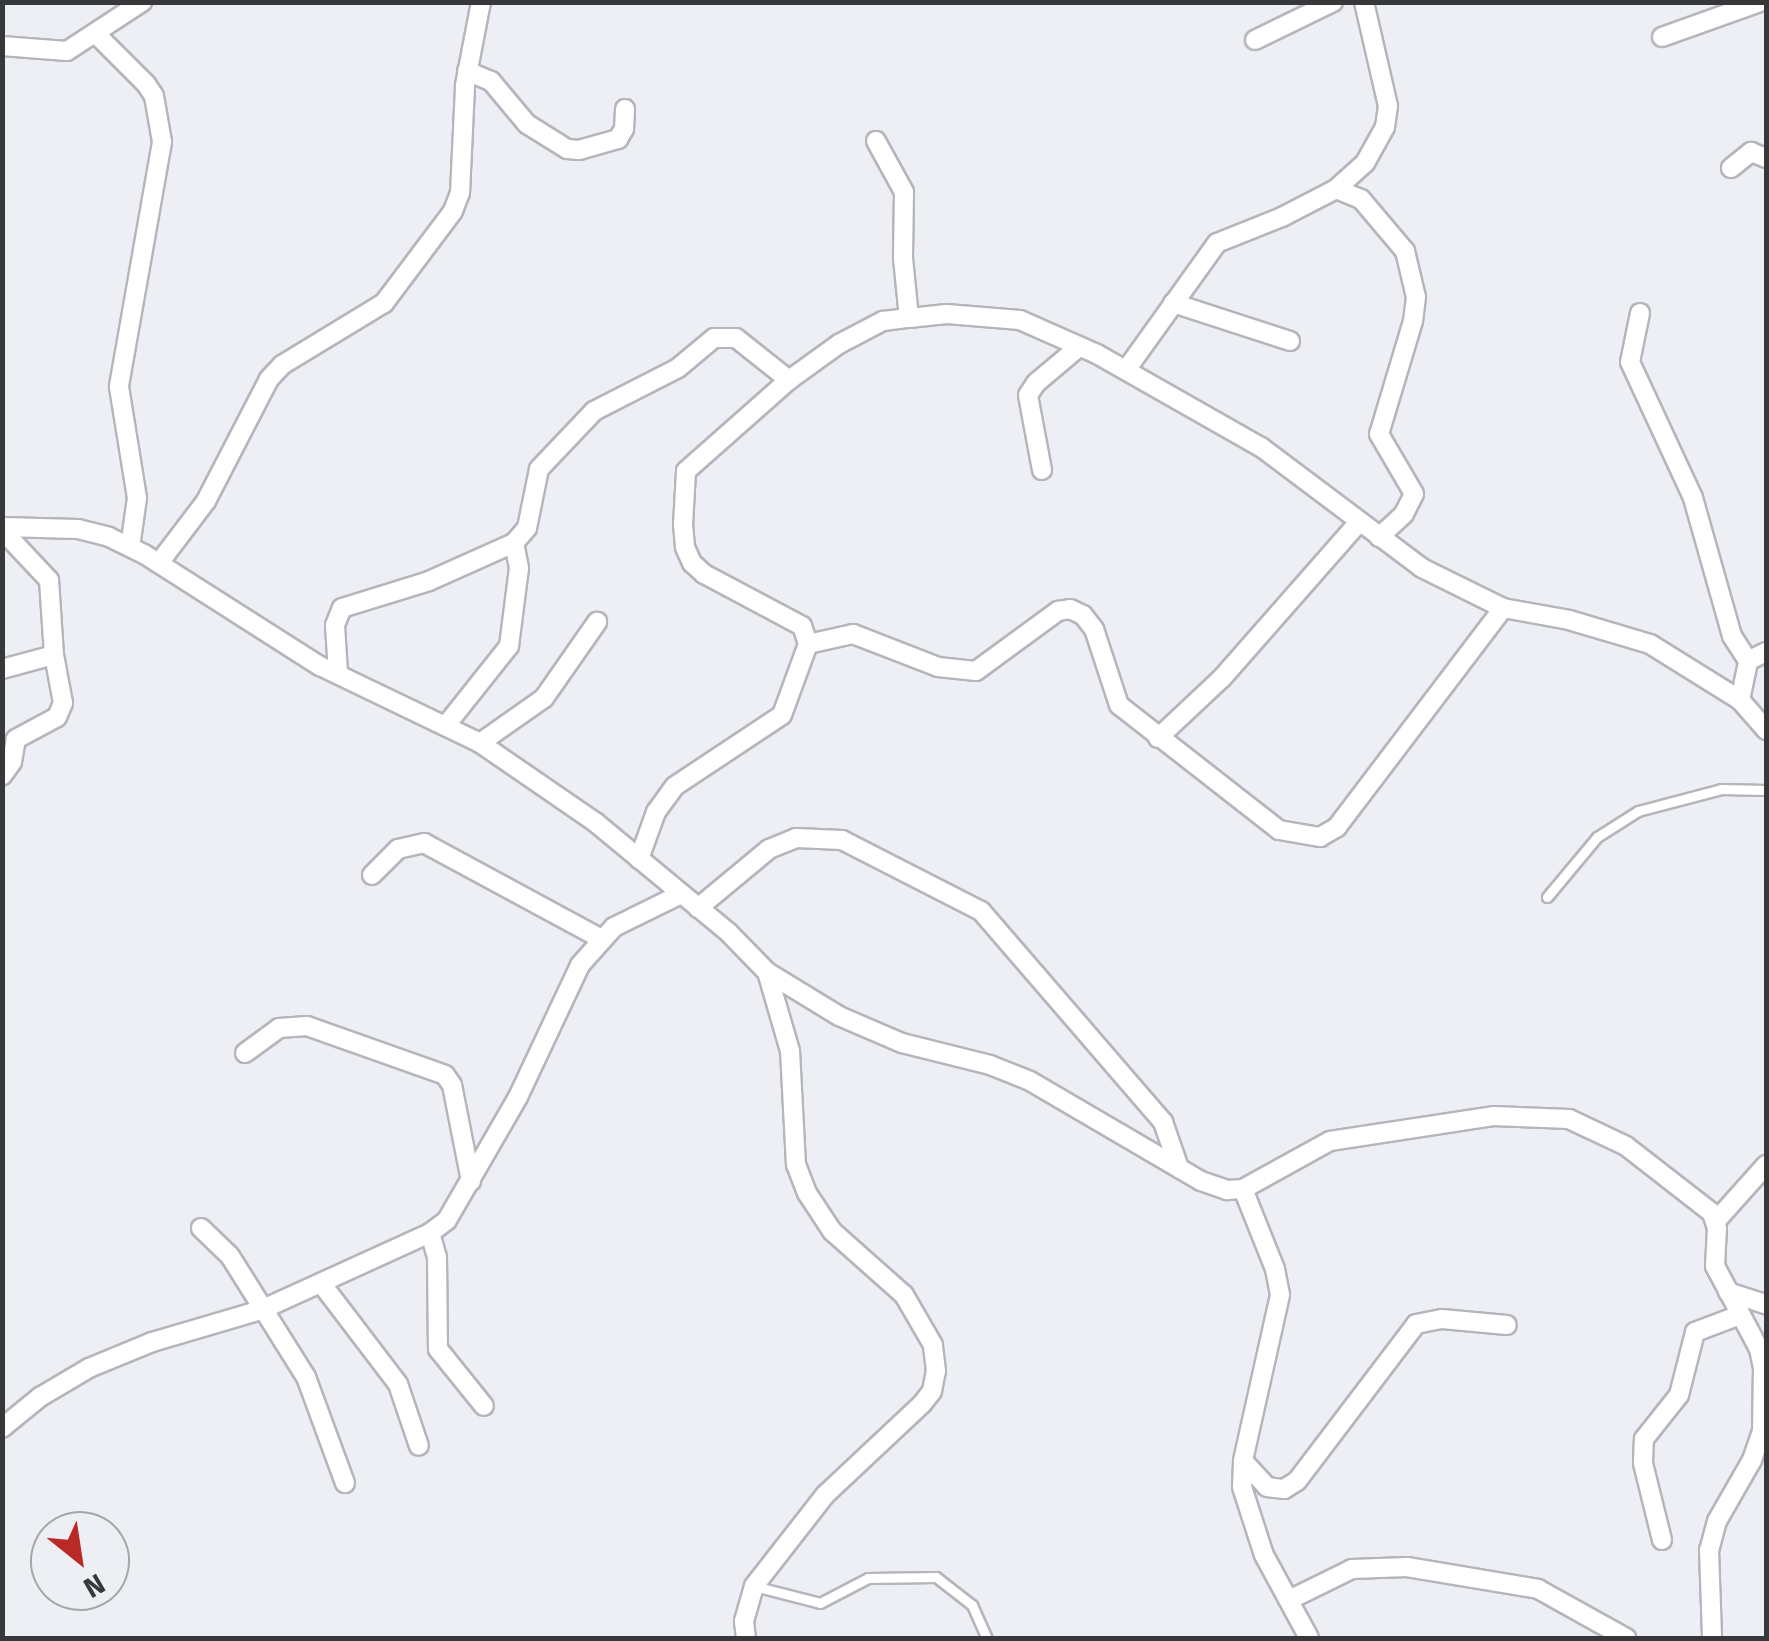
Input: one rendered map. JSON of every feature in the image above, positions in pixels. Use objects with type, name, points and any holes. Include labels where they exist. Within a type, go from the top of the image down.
[{"type":"street","points":[[2,46],[67,51],[142,2]]},
{"type":"street","points":[[159,563],[206,501],[269,379],[282,365],[384,304],[453,211],[460,194],[467,71],[481,2]]},
{"type":"street","points":[[1255,40],[1333,2]]},
{"type":"street","points":[[1126,370],[1218,242],[1282,217],[1336,189],[1359,172],[1388,118],[1364,2]]},
{"type":"street","points":[[1662,37],[1760,2]]},
{"type":"street","points":[[96,34],[154,96],[162,142],[119,387],[137,498],[130,547]]},
{"type":"street","points":[[467,71],[492,81],[526,124],[567,149],[579,150],[618,139],[624,129],[625,109]]},
{"type":"street","points":[[876,141],[904,192],[903,258],[909,318]]},
{"type":"street","points":[[1731,168],[1751,152],[1766,158]]},
{"type":"street","points":[[1336,189],[1361,199],[1405,251],[1416,297],[1413,320],[1379,434],[1414,494],[1404,514],[1379,537]]},
{"type":"street","points":[[1173,303],[1290,342]]},
{"type":"street","points":[[640,859],[656,812],[675,786],[782,715],[808,644],[802,626],[704,574],[685,546],[686,471],[789,380],[862,330],[909,318],[947,314],[1020,320],[1080,346],[1261,447],[1422,568],[1502,608],[1569,620],[1650,644],[1740,700],[1766,730]]},
{"type":"street","points":[[1640,314],[1630,362],[1693,498],[1732,636],[1748,661],[1740,700]]},
{"type":"street","points":[[338,673],[335,625],[342,608],[430,580],[514,543],[527,528],[539,469],[582,420],[678,368],[714,338],[736,338],[789,380]]},
{"type":"street","points":[[1042,470],[1028,395],[1080,346]]},
{"type":"street","points":[[1158,738],[1222,678],[1360,522]]},
{"type":"street","points":[[2,528],[78,529],[130,547],[258,629],[480,743],[595,822],[768,972],[862,1027],[1030,1081],[1179,1168],[1227,1190],[1243,1189],[1330,1141],[1403,1127],[1534,1115],[1569,1119],[1626,1146],[1706,1208],[1716,1221]]},
{"type":"street","points":[[2,528],[49,580],[62,711],[16,739],[12,762],[2,776]]},
{"type":"street","points":[[447,724],[509,646],[519,568],[514,543]]},
{"type":"street","points":[[808,644],[853,634],[938,666],[976,670],[1058,611],[1070,609],[1083,614],[1094,629],[1119,704],[1158,738],[1280,830],[1296,836],[1330,835],[1502,608]]},
{"type":"street","points":[[480,743],[544,698],[597,622]]},
{"type":"street","points":[[1748,661],[1766,652]]},
{"type":"street","points":[[2,669],[54,655]]},
{"type":"street","points":[[698,908],[769,849],[796,838],[842,840],[981,911],[1163,1122],[1179,1168]]},
{"type":"street","points":[[372,874],[398,849],[424,843],[600,938]]},
{"type":"street","points":[[2,1428],[40,1397],[89,1368],[152,1342],[261,1310],[430,1233],[447,1220],[518,1097],[580,965],[600,938],[681,894]]},
{"type":"street","points":[[746,1638],[744,1621],[754,1586],[826,1495],[922,1404],[932,1391],[936,1371],[933,1345],[904,1295],[832,1231],[806,1193],[796,1165],[790,1051],[768,972]]},
{"type":"street","points":[[245,1052],[279,1028],[306,1026],[445,1075],[452,1085],[471,1181]]},
{"type":"street","points":[[1712,1638],[1708,1550],[1762,1431],[1764,1368],[1713,1256],[1716,1221],[1766,1164]]},
{"type":"street","points":[[1243,1189],[1275,1269],[1280,1295],[1243,1461],[1242,1488],[1254,1532],[1309,1638]]},
{"type":"street","points":[[200,1228],[230,1256],[306,1377],[345,1483]]},
{"type":"street","points":[[430,1233],[437,1257],[438,1349],[484,1406]]},
{"type":"street","points":[[321,1283],[398,1384],[418,1446]]},
{"type":"street","points":[[1728,1292],[1766,1304]]},
{"type":"street","points":[[1662,1540],[1642,1463],[1644,1439],[1679,1395],[1695,1332],[1740,1315]]},
{"type":"street","points":[[1243,1461],[1267,1487],[1284,1489],[1298,1481],[1416,1324],[1442,1319],[1507,1325]]},
{"type":"street","points":[[1290,1599],[1352,1569],[1406,1567],[1538,1588],[1626,1638]]},
{"type":"lane","points":[[1547,897],[1598,837],[1638,811],[1721,789],[1766,790]]},
{"type":"lane","points":[[754,1586],[820,1603],[868,1578],[936,1577],[972,1605],[987,1638]]}]
